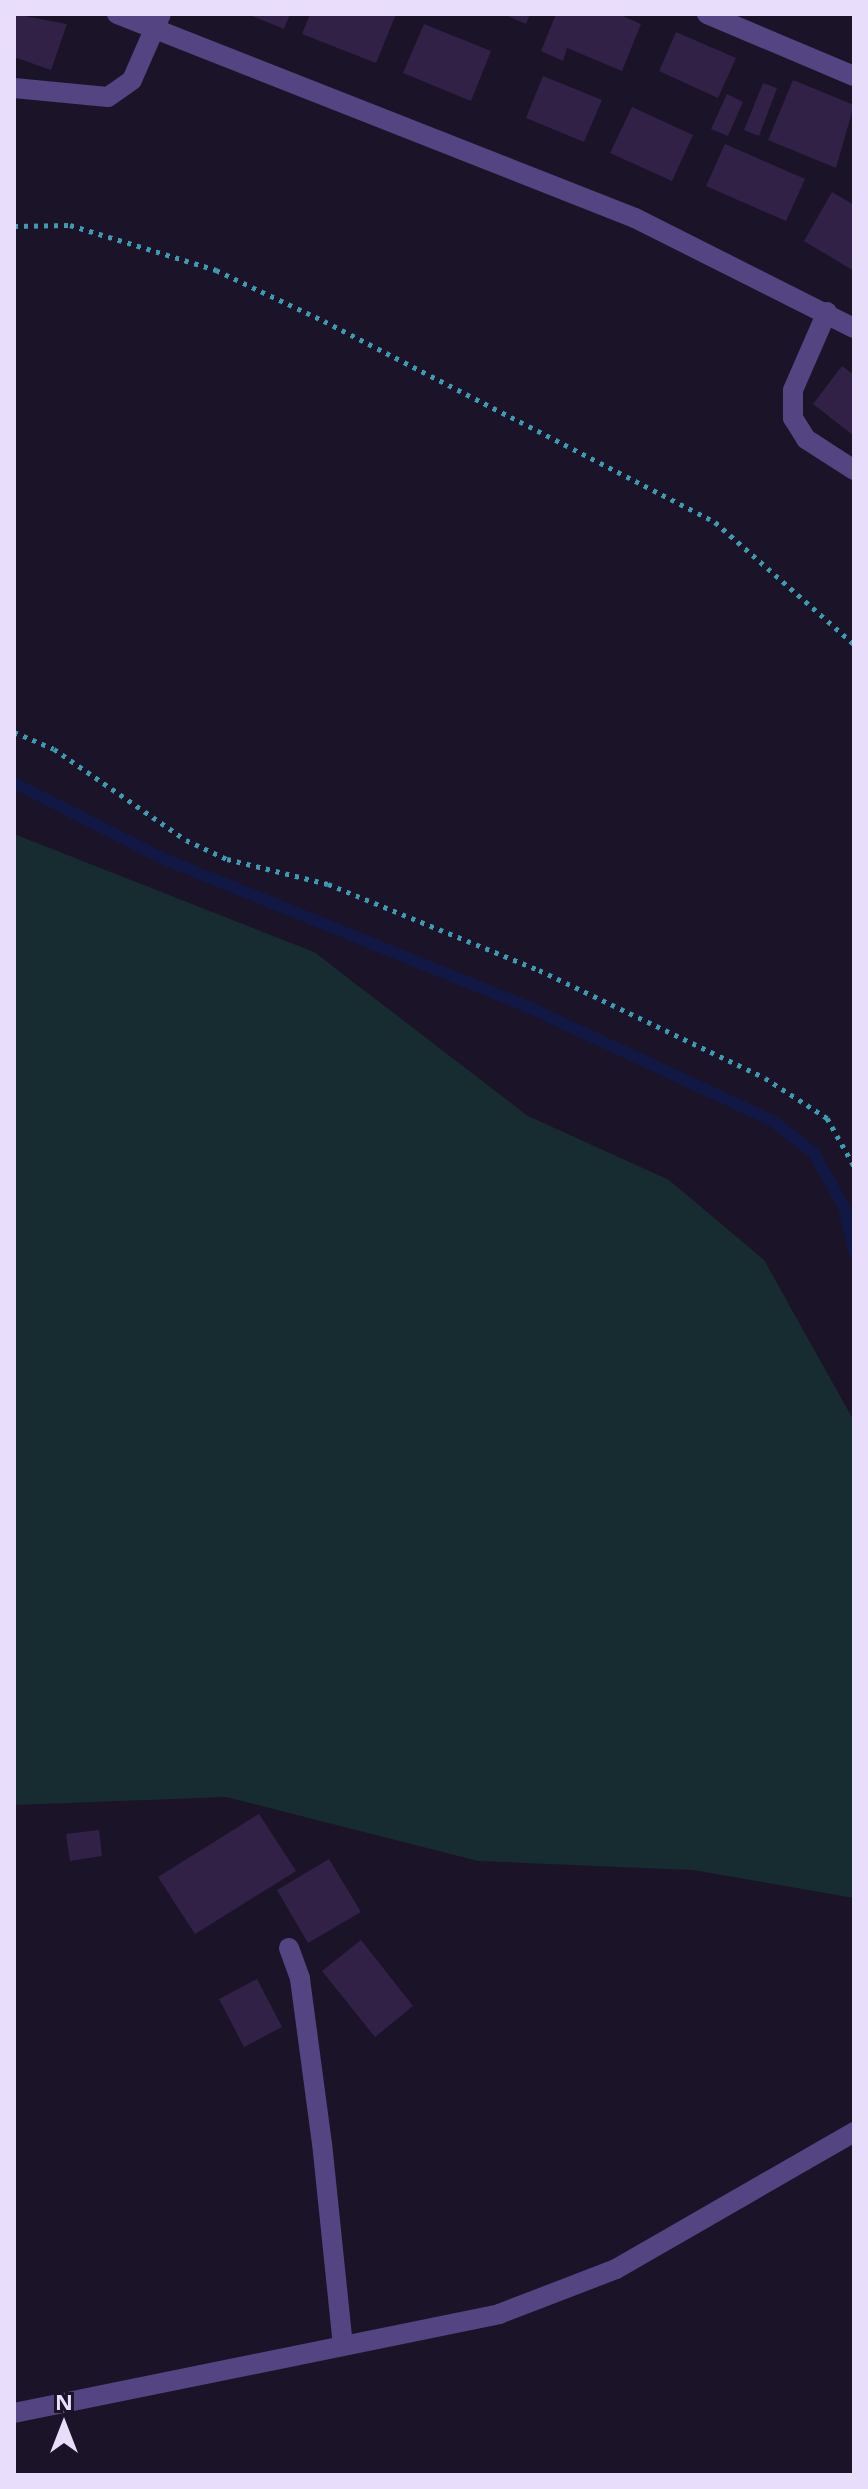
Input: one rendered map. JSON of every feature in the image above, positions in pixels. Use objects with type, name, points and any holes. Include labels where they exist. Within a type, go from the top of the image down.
[{"type":"street","points":[[117,14],[158,22],[635,218],[854,328]]},
{"type":"street","points":[[707,14],[854,76]]},
{"type":"street","points":[[14,88],[108,97],[132,80],[158,22]]},
{"type":"street","points":[[827,312],[791,405],[806,439],[854,470]]},
{"type":"street","points":[[289,1948],[314,2083],[343,2346]]},
{"type":"street","points":[[14,2413],[499,2314],[565,2292],[854,2132]]},
{"type":"path","points":[[14,226],[70,225],[216,270],[324,321],[715,522],[854,644]]},
{"type":"path","points":[[14,732],[54,749],[227,859],[328,884],[539,970],[765,1078],[827,1118],[854,1166]]},
{"type":"green space","points":[[14,834],[314,952],[528,1116],[669,1180],[764,1260],[854,1421],[854,1898],[693,1870],[478,1861],[226,1797],[14,1805]]},
{"type":"building","points":[[14,14],[67,24],[51,70],[14,57]]},
{"type":"building","points":[[247,14],[290,14],[284,29]]},
{"type":"building","points":[[310,14],[396,14],[376,63],[302,34]]},
{"type":"building","points":[[503,14],[530,14],[526,24]]},
{"type":"building","points":[[556,14],[618,14],[641,24],[622,71],[567,48],[563,61],[541,51]]},
{"type":"building","points":[[424,24],[491,51],[471,101],[403,73]]},
{"type":"building","points":[[676,32],[736,58],[718,98],[659,71]]},
{"type":"building","points":[[543,76],[602,100],[584,142],[526,118]]},
{"type":"building","points":[[793,80],[854,105],[836,168],[768,140]]},
{"type":"building","points":[[763,83],[777,88],[759,136],[744,130]]},
{"type":"building","points":[[727,94],[743,102],[728,136],[711,129]]},
{"type":"building","points":[[632,107],[693,135],[672,181],[610,153]]},
{"type":"building","points":[[725,144],[805,179],[786,221],[706,186]]},
{"type":"building","points":[[832,192],[854,205],[854,271],[804,241]]},
{"type":"building","points":[[842,366],[854,375],[854,436],[813,404]]},
{"type":"building","points":[[259,1814],[296,1871],[195,1934],[158,1877]]},
{"type":"building","points":[[99,1830],[102,1856],[70,1861],[66,1834]]},
{"type":"building","points":[[329,1859],[361,1912],[308,1943],[277,1890]]},
{"type":"building","points":[[361,1940],[413,2006],[375,2037],[322,1971]]},
{"type":"building","points":[[257,1979],[282,2027],[244,2047],[219,1999]]},
{"type":"waterway","points":[[14,783],[164,859],[526,1006],[771,1120],[813,1152],[844,1207],[854,1251]]}]
